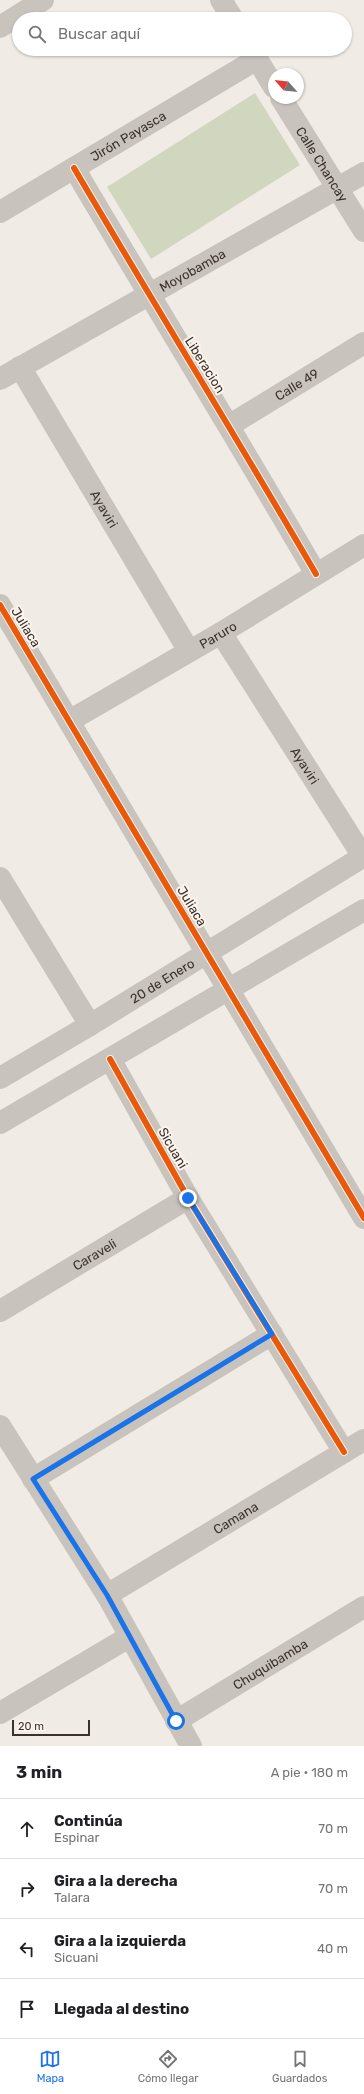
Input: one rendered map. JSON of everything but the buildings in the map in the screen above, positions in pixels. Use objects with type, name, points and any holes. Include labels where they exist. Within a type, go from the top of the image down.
[{"type":"street","points":[[24,12],[43,0]]},
{"type":"street","points":[[221,0],[229,12]]},
{"type":"street","points":[[0,27],[12,19]]},
{"type":"street","name":"Jirón Payasca","points":[[0,212],[74,168],[251,56]]},
{"type":"street","points":[[255,56],[268,77]]},
{"type":"street","name":"Calle Chancay","points":[[285,104],[364,231]]},
{"type":"street","name":"Liberacion","points":[[74,168],[230,425],[316,574]]},
{"type":"street","name":"Moyobamba","points":[[0,379],[364,173]]},
{"type":"street","name":"Calle 49","points":[[230,425],[364,343]]},
{"type":"street","name":"Ayaviri","points":[[20,367],[189,651]]},
{"type":"street","name":"Paruro","points":[[69,721],[221,633],[364,545]]},
{"type":"street","name":"Juliaca","points":[[0,606],[208,953],[364,1218]]},
{"type":"street","name":"Ayaviri","points":[[221,633],[364,857]]},
{"type":"street","name":"20 de Enero","points":[[0,1078],[90,1025],[364,857]]},
{"type":"street","points":[[0,878],[90,1025]]},
{"type":"street","points":[[0,1123],[229,989],[361,919]]},
{"type":"street","name":"Sicuani","points":[[110,1059],[188,1198],[344,1452]]},
{"type":"street","name":"Caraveli","points":[[0,1311],[188,1198]]},
{"type":"street","points":[[33,1479],[272,1334]]},
{"type":"street","points":[[0,1426],[107,1595],[191,1746]]},
{"type":"street","name":"Camana","points":[[107,1595],[364,1440]]},
{"type":"street","name":"Chuquibamba","points":[[176,1721],[364,1608]]},
{"type":"street","points":[[0,1713],[129,1637]]},
{"type":"green space","points":[[255,93],[300,165],[151,259],[107,187]]},
{"type":"cycle path","points":[[74,168],[316,574]]},
{"type":"cycle path","points":[[0,605],[364,1218]]},
{"type":"cycle path","points":[[110,1059],[188,1198],[344,1452]]},
{"type":"route","points":[[176,1721],[107,1595],[33,1479],[272,1334],[188,1198]]}]
